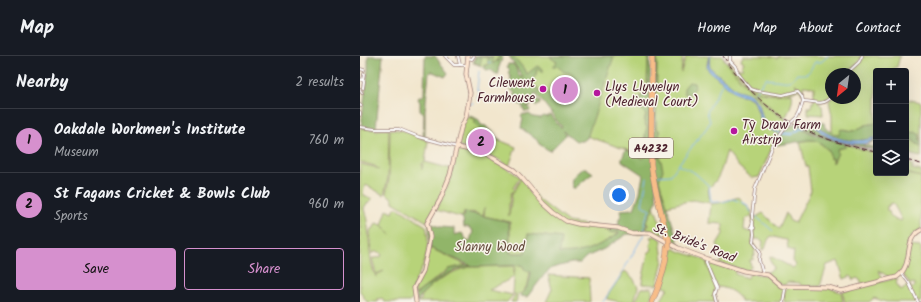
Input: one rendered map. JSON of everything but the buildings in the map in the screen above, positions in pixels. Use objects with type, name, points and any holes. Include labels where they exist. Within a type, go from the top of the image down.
[{"type":"highway","name":"A4232","points":[[652,56],[652,175],[668,238]]},
{"type":"highway","name":"A4232","points":[[652,56],[653,163],[655,179],[666,220],[668,238],[668,264],[664,279],[653,302]]},
{"type":"street","points":[[458,56],[460,65]]},
{"type":"street","points":[[416,300],[414,286],[423,271],[429,242],[427,223],[446,188],[453,166],[470,99],[470,92],[466,78],[468,57],[472,59],[474,56]]},
{"type":"street","points":[[730,56],[729,60],[750,88],[760,93],[779,95],[799,91],[803,101],[797,116],[784,130],[772,147],[755,189],[752,216],[754,228],[753,242],[760,251],[759,260],[763,274]]},
{"type":"street","points":[[852,68],[859,62],[862,56]]},
{"type":"street","points":[[447,57],[454,65],[467,65]]},
{"type":"street","points":[[360,69],[364,70]]},
{"type":"street","points":[[361,91],[364,74]]},
{"type":"street","points":[[803,101],[820,103],[825,101]]},
{"type":"street","points":[[360,127],[375,129],[399,129],[419,137],[457,147]]},
{"type":"street","name":"St. Bride's Road","points":[[457,147],[488,155],[514,170],[546,206],[566,220],[578,224],[618,228],[632,233],[651,233],[678,248],[707,259],[749,273],[763,274],[771,277],[782,286]]},
{"type":"street","points":[[783,302],[784,290],[782,286],[828,287],[841,291],[891,279],[902,274],[909,257],[910,241],[914,234],[921,230]]},
{"type":"street","points":[[707,259],[708,268],[717,288],[715,294],[717,302]]},
{"type":"street","points":[[902,274],[909,283],[918,302]]},
{"type":"shaded area","points":[[722,56],[724,56],[741,79],[762,100],[784,117],[801,127],[800,128],[784,119],[757,99],[739,79]]},
{"type":"shaded area","points":[[804,129],[831,139],[873,149],[873,152],[825,139],[803,130]]},
{"type":"green space","points":[[368,56],[383,56],[376,128],[361,127],[368,69]]},
{"type":"green space","points":[[425,56],[435,56],[448,73],[445,77],[433,72],[429,73],[425,110],[425,138],[423,138],[424,114],[420,111],[420,102],[418,99],[424,94]]},
{"type":"green space","points":[[475,56],[501,56],[499,62],[484,67],[473,63]]},
{"type":"green space","points":[[476,56],[492,56],[493,64],[497,59],[497,62],[499,57],[497,56],[503,56],[498,70],[499,74],[484,68],[484,65],[488,65],[488,58],[482,57],[480,65],[474,62]]},
{"type":"green space","points":[[509,56],[515,56],[514,57],[527,74],[537,66],[543,69],[543,72],[537,69],[536,75],[532,81],[541,93],[550,93],[552,95],[554,94],[553,92],[555,89],[560,92],[569,92],[569,84],[564,84],[563,82],[569,80],[571,82],[574,78],[570,73],[564,72],[556,65],[554,67],[553,66],[557,62],[550,56],[614,56],[587,138],[583,141],[576,141],[563,131],[565,136],[550,151],[539,144],[537,140],[521,128],[523,119],[521,117],[523,114],[529,114],[533,117],[541,118],[550,115],[561,128],[562,127],[537,96],[537,93],[534,94],[540,104],[537,106],[534,104],[535,102],[532,101],[530,107],[525,106],[531,109],[530,111],[525,112],[523,106],[515,100],[515,93],[511,90],[512,85],[508,72],[510,70],[507,67],[508,64],[513,64],[518,75],[523,78]]},
{"type":"green space","points":[[511,56],[648,56],[647,88],[640,99],[641,108],[646,115],[644,122],[647,128],[645,141],[647,154],[643,159],[627,150],[587,136],[583,141],[574,139]]},
{"type":"green space","name":"Slanny Wood","points":[[648,56],[650,56],[651,140],[657,201],[646,222],[647,226],[644,232],[639,234],[627,234],[604,249],[586,257],[580,263],[571,263],[552,268],[545,274],[527,297],[520,296],[528,285],[531,272],[526,271],[522,265],[474,267],[430,248],[429,223],[440,227],[454,228],[454,235],[462,233],[468,242],[470,241],[473,231],[468,227],[464,227],[463,219],[461,217],[465,216],[464,213],[466,212],[509,222],[510,253],[525,253],[528,234],[561,238],[559,253],[574,253],[590,249],[618,234],[619,232],[609,233],[609,228],[618,229],[619,218],[621,217],[620,210],[634,209],[640,192],[643,175],[622,161],[622,159],[625,151],[627,150],[643,159],[647,154],[645,147],[645,134],[647,127],[645,121],[646,115],[641,108],[640,99],[647,88]]},
{"type":"green space","points":[[655,56],[657,56],[656,129],[659,130],[660,156],[654,156]]},
{"type":"green space","points":[[657,56],[683,56],[681,72],[686,56],[709,56],[707,64],[709,71],[737,94],[747,96],[754,101],[763,126],[780,134],[773,145],[759,177],[752,178],[739,167],[727,151],[718,177],[708,188],[710,203],[693,200],[667,206],[659,180],[661,169],[659,130],[656,130]]},
{"type":"green space","points":[[711,56],[722,56],[761,101],[790,123],[781,133],[763,122],[759,104],[754,98],[737,90],[710,68],[709,62]]},
{"type":"green space","points":[[743,56],[768,56],[777,58],[779,56],[862,56],[852,68],[825,68],[825,101],[818,103],[822,106],[823,115],[808,114],[808,107],[811,107],[812,102],[814,102],[814,87],[803,86],[803,94],[795,83],[798,90],[783,94],[760,92],[752,88],[736,69],[743,68],[742,66],[744,62],[741,60]]},
{"type":"green space","points":[[863,56],[900,56],[897,67],[873,68],[873,124],[853,131],[844,129],[839,135],[832,134],[832,116],[830,104],[861,104],[861,68],[854,68],[861,62]]},
{"type":"green space","points":[[728,61],[744,81],[761,93],[779,95],[792,93],[791,106],[785,118],[761,100],[737,76]]},
{"type":"green space","points":[[689,82],[694,83],[695,88],[690,94],[685,94],[684,88]]},
{"type":"green space","points":[[909,100],[921,102],[921,141],[909,131]]},
{"type":"green space","points":[[470,115],[479,120],[481,125],[486,126],[493,132],[496,138],[502,142],[484,136],[475,124],[475,120],[470,118]]},
{"type":"green space","points":[[467,116],[477,120],[489,136],[516,147],[509,166],[498,159],[459,145],[461,130]]},
{"type":"green space","points":[[811,122],[824,123],[825,128],[833,134],[839,135],[841,129],[853,131],[873,124],[873,138],[856,141],[842,139],[829,135],[817,125],[806,125],[801,127],[795,124],[799,125]]},
{"type":"green space","points":[[795,125],[815,135],[845,144],[846,147],[837,149],[838,153],[833,163],[833,158],[830,159],[829,151],[822,144],[814,140],[773,145],[786,127]]},
{"type":"green space","points":[[810,125],[815,127],[823,134],[846,142],[857,144],[868,143],[873,140],[873,142],[870,143],[864,144],[863,146],[868,145],[870,147],[873,146],[873,149],[831,139],[804,129],[805,126]]},
{"type":"green space","points":[[360,128],[376,130],[389,129],[388,178],[384,195],[366,185],[363,191],[364,195],[372,199],[364,209],[368,226],[371,261],[376,277],[376,275],[384,271],[376,274],[372,258],[382,256],[380,252],[374,252],[372,254],[370,232],[376,223],[382,225],[387,210],[393,213],[395,208],[398,208],[426,226],[428,241],[426,256],[414,285],[414,298],[409,302],[384,302],[382,298],[378,299],[378,302],[367,302],[360,291],[360,164],[374,167],[379,170],[375,166],[360,162]]},
{"type":"green space","points":[[390,129],[405,131],[428,141],[425,162],[452,169],[443,192],[427,222],[393,202],[393,199],[386,193],[389,179]]},
{"type":"green space","points":[[909,130],[912,133],[915,132],[919,134],[921,147],[909,137]]},
{"type":"green space","points":[[909,137],[921,147],[921,157],[912,155],[909,152]]},
{"type":"green space","points":[[817,140],[829,151],[830,158],[833,158],[834,162],[837,149],[846,147],[845,144],[873,152],[873,176],[909,176],[909,174],[921,177],[921,229],[911,236],[908,257],[900,275],[890,278],[878,270],[882,281],[862,285],[860,280],[857,278],[853,280],[851,276],[844,279],[838,261],[827,265],[820,286],[801,286],[800,283],[787,282],[785,285],[782,285],[765,274],[774,268],[770,260],[770,256],[793,268],[796,265],[793,261],[794,251],[788,249],[787,240],[771,236],[765,249],[762,250],[763,241],[754,239],[752,216],[756,217],[763,213],[779,229],[786,213],[790,221],[795,223],[811,191],[808,167],[806,166],[800,142]],"holes":[[[893,203],[902,220],[900,221],[898,219],[894,219],[890,215],[889,211],[887,211],[887,206],[889,206],[889,204]]]},
{"type":"green space","points":[[460,149],[477,153],[491,159],[520,177],[513,188],[515,190],[521,178],[538,199],[568,222],[609,228],[613,233],[619,232],[618,234],[590,249],[575,253],[559,253],[560,238],[528,234],[525,253],[510,253],[510,222],[484,216],[485,207],[483,216],[472,212],[464,212],[463,216],[460,217],[436,210],[444,194],[455,164],[456,155]],"holes":[[[514,191],[512,194],[509,216],[509,203],[511,193]]]},
{"type":"green space","points":[[660,156],[663,170],[659,180],[679,245],[686,249],[670,243],[656,179],[654,157]]},
{"type":"green space","points":[[909,163],[913,167],[912,169],[921,171],[921,177],[909,174]]},
{"type":"green space","points":[[583,168],[586,168],[593,173],[573,188],[571,182],[572,179],[575,174]]},
{"type":"green space","points":[[739,197],[752,211],[751,217],[745,219],[744,230],[750,232],[754,229],[752,242],[756,249],[754,252],[755,255],[753,256],[754,259],[750,260],[751,267],[747,271],[720,263],[723,257],[717,244],[723,234],[723,224],[709,223],[711,204]]},
{"type":"green space","points":[[654,206],[663,235],[646,229],[648,224],[646,222]]},
{"type":"green space","points":[[655,236],[662,240],[661,246],[663,260],[657,285],[642,284],[648,253],[652,248],[650,246],[652,240],[650,237]]},
{"type":"green space","points":[[910,246],[921,247],[921,302],[886,302],[874,298],[869,302],[845,302],[842,292],[897,278],[896,283],[901,290],[909,284],[912,289],[915,286],[914,283],[910,284],[903,274]]},
{"type":"green space","points":[[672,247],[680,252],[706,261],[713,282],[707,263],[708,261],[735,269],[735,274],[747,278],[751,273],[768,276],[783,289],[784,298],[781,299],[780,302],[741,302],[739,297],[734,292],[717,287],[714,282],[716,302],[660,302],[668,288],[663,287],[672,257]]},
{"type":"green space","points":[[430,248],[466,265],[448,269],[415,295],[415,286],[423,273]]},
{"type":"green space","points":[[467,265],[471,266],[458,269],[444,276],[423,293],[417,302],[416,294],[445,273],[448,269]]},
{"type":"green space","points":[[522,265],[526,271],[530,272],[528,284],[521,294],[518,294],[516,302],[511,302],[516,294],[513,294],[515,266]]},
{"type":"green space","points":[[471,266],[514,266],[514,277],[489,290],[513,295],[507,302],[418,302],[422,299],[421,297],[428,289],[443,277],[460,269]]},
{"type":"green space","points":[[625,271],[633,278],[638,287],[634,302],[620,302],[607,299],[607,296]]},
{"type":"green space","points":[[548,275],[589,278],[590,302],[546,302],[552,289]]},
{"type":"green space","points":[[787,287],[828,288],[841,292],[843,302],[784,302],[785,290]]},
{"type":"green space","points":[[642,288],[652,288],[652,295],[649,302],[635,302]]},
{"type":"water","points":[[709,56],[711,56],[709,62],[710,68],[737,90],[748,93],[754,98],[759,104],[764,123],[781,133],[780,134],[763,126],[754,100],[747,96],[737,94],[709,71],[707,67]]},
{"type":"water","points":[[813,124],[832,136],[845,140],[857,141],[873,138],[873,140],[868,143],[857,144],[829,137],[813,126],[806,126],[804,129],[801,127]]},
{"type":"waterway","points":[[755,93],[766,78],[772,80],[790,81],[797,74],[807,73],[815,62],[821,62],[828,56]]},
{"type":"waterway","points":[[477,99],[480,92],[477,90],[479,71]]},
{"type":"waterway","points":[[723,82],[707,112],[710,121],[708,126],[678,165],[695,173],[709,186],[711,202],[722,202],[733,199],[746,204],[751,212]]},
{"type":"waterway","points":[[469,104],[473,103]]},
{"type":"waterway","points":[[780,133],[791,134],[805,126]]},
{"type":"waterway","points":[[658,176],[671,175],[678,165]]},
{"type":"waterway","points":[[645,231],[644,222],[650,210],[642,205],[647,178]]},
{"type":"waterway","points":[[754,215],[773,231]]},
{"type":"waterway","points":[[603,302],[619,278],[644,234]]},
{"type":"railway","points":[[723,56],[742,81],[776,113],[802,129],[824,138],[873,151]]},
{"type":"railway","points":[[909,161],[921,164]]},
{"type":"place","name":"Cilewent Farmhouse","points":[[543,89]]},
{"type":"place","name":"Oakdale Workmen's Institute","points":[[565,90]]},
{"type":"place","name":"Llys Llywelyn (Medieval Court)","points":[[597,93]]},
{"type":"place","name":"Tŷ Draw Farm Airstrip","points":[[734,131]]},
{"type":"place","name":"St Fagans Cricket & Bowls Club","points":[[481,142]]}]
